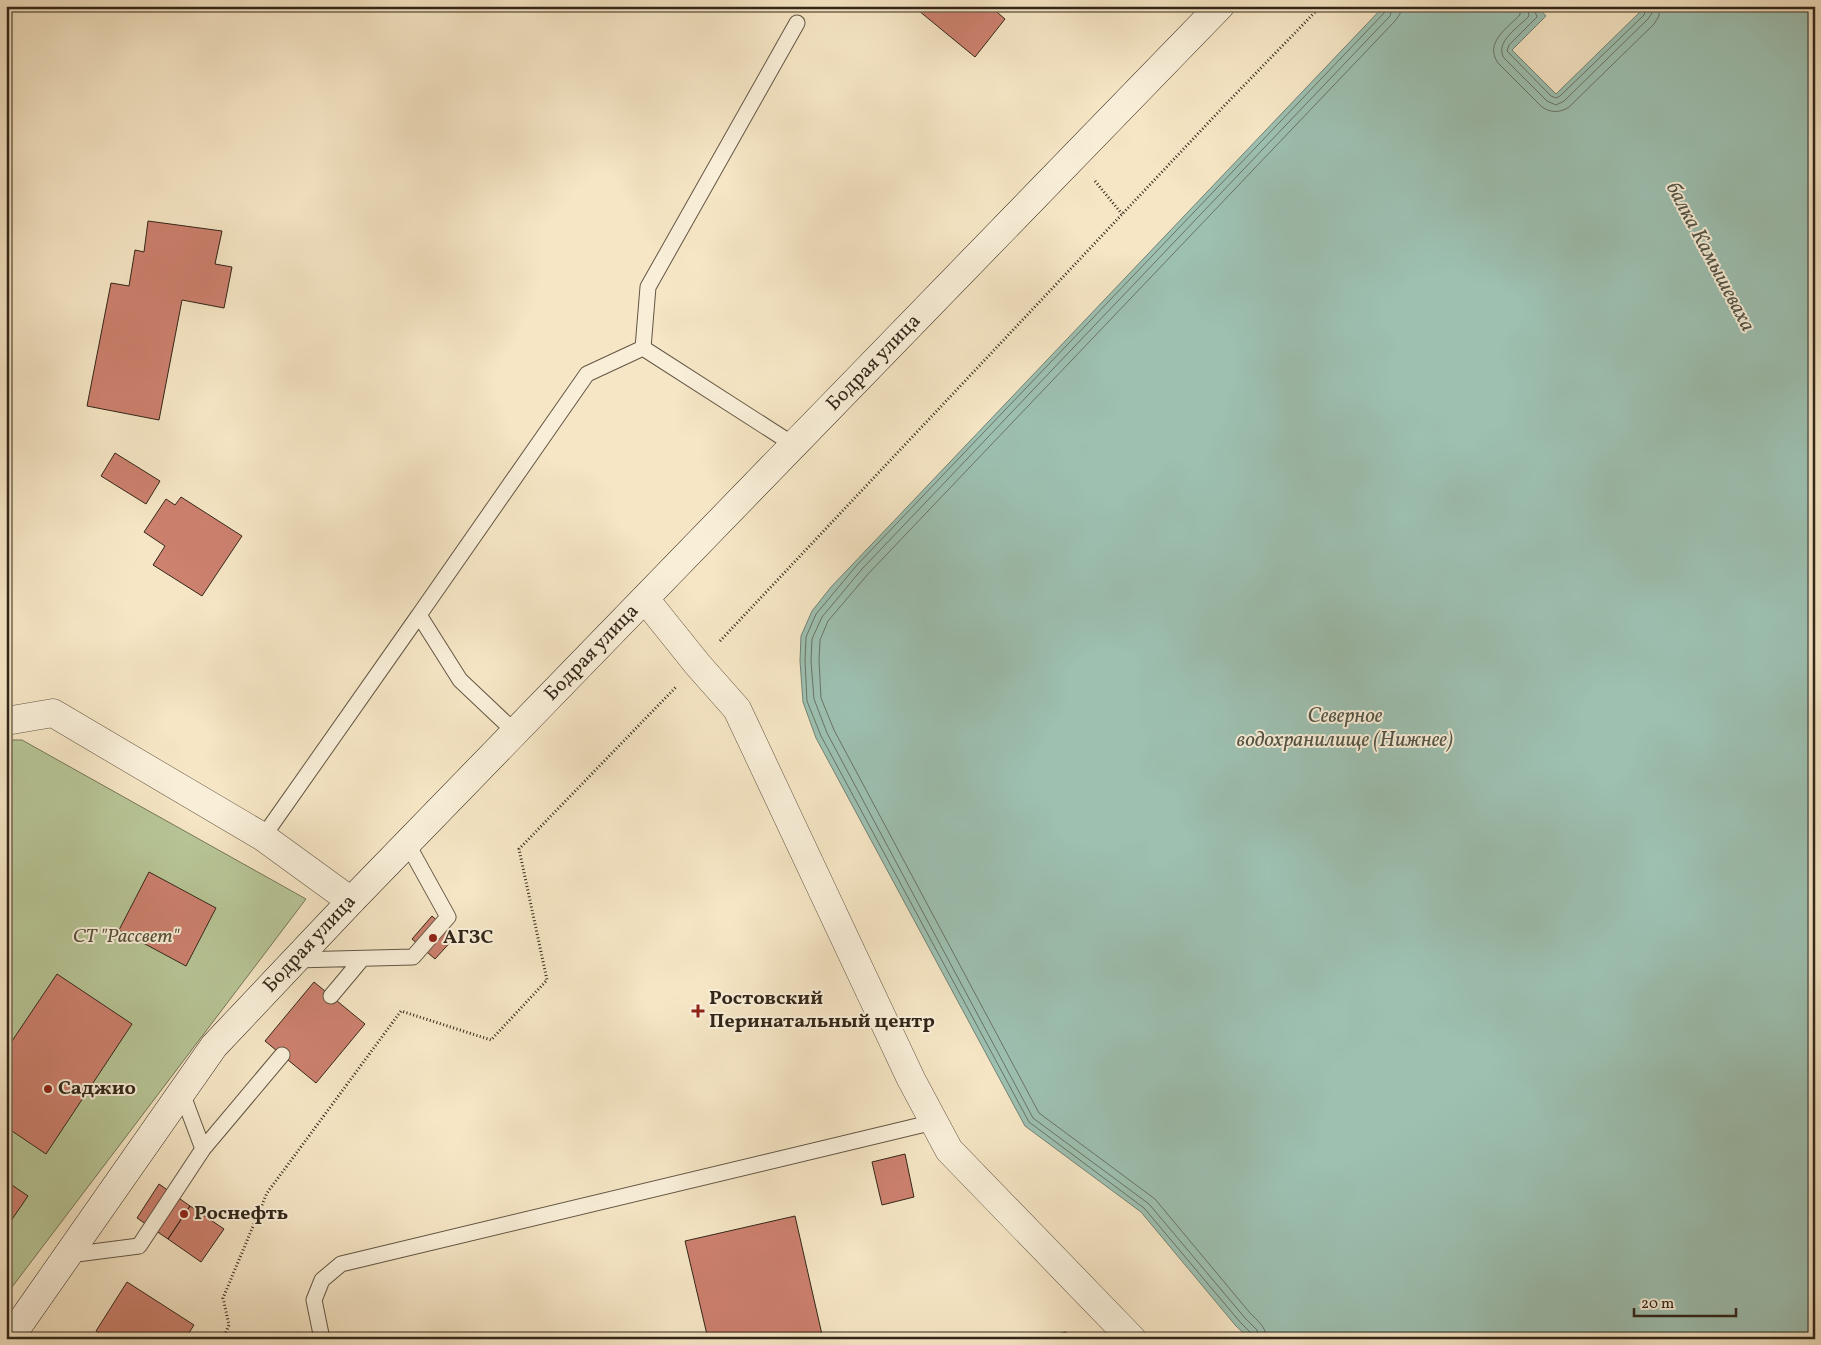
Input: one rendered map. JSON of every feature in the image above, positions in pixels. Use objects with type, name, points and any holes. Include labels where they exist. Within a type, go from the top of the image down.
[{"type":"main road","name":"Бодрая улица","points":[[9,1339],[214,1046],[407,843],[1220,6]]},
{"type":"main road","points":[[645,598],[698,665],[737,709],[911,1079],[949,1150],[1132,1339]]},
{"type":"main road","points":[[6,721],[53,713],[264,836],[351,901]]},
{"type":"lane","points":[[643,348],[648,287],[797,23]]},
{"type":"lane","points":[[643,348],[794,446]]},
{"type":"lane","points":[[264,836],[588,374],[643,348]]},
{"type":"lane","points":[[419,616],[460,680],[515,732]]},
{"type":"lane","points":[[294,960],[413,957],[448,917],[407,843]]},
{"type":"lane","points":[[331,996],[362,959]]},
{"type":"lane","points":[[68,1255],[139,1246],[203,1149],[282,1055]]},
{"type":"lane","points":[[182,1093],[203,1149]]},
{"type":"lane","points":[[322,1339],[314,1300],[322,1280],[341,1264],[934,1122]]},
{"type":"path","points":[[1074,155],[1122,214]]},
{"type":"green space","name":"СТ \"Рассвет\"","points":[[6,740],[22,740],[306,899],[6,1295]]},
{"type":"water","name":"Северное водохранилище (Нижнее)","points":[[1384,6],[1537,6],[1546,16],[1512,50],[1556,94],[1641,11],[1637,6],[1815,6],[1815,1339],[1250,1339],[1236,1326],[1141,1212],[1025,1126],[816,738],[803,702],[800,661],[801,636],[812,611],[831,587]]},
{"type":"building","points":[[913,6],[990,6],[1005,19],[975,57]]},
{"type":"building","points":[[148,221],[222,231],[215,264],[232,267],[224,308],[182,300],[159,420],[87,406],[111,283],[129,286],[135,250],[144,252]]},
{"type":"building","points":[[115,453],[160,481],[146,504],[101,476]]},
{"type":"building","points":[[181,497],[242,536],[202,596],[153,565],[165,546],[144,532],[166,499],[175,505]]},
{"type":"building","points":[[149,872],[216,908],[186,966],[119,930]]},
{"type":"building","name":"АГЗС","points":[[432,916],[455,937],[435,959],[412,939]]},
{"type":"building","name":"Саджио","points":[[57,974],[132,1024],[46,1154],[6,1127],[6,1050]]},
{"type":"building","points":[[314,982],[365,1024],[316,1083],[265,1041]]},
{"type":"building","points":[[905,1154],[914,1197],[882,1205],[872,1162]]},
{"type":"building","points":[[6,1181],[28,1196],[6,1228]]},
{"type":"building","points":[[159,1184],[190,1206],[168,1239],[137,1218]]},
{"type":"building","points":[[190,1206],[224,1229],[201,1262],[168,1239]]},
{"type":"building","points":[[795,1216],[823,1339],[708,1339],[685,1241]]},
{"type":"building","points":[[127,1282],[194,1325],[185,1339],[108,1339],[96,1331]]},
{"type":"building","points":[[1066,1332],[1068,1339],[1035,1339]]},
{"type":"place","name":"АГЗС","points":[[433,938]]},
{"type":"place","name":"Ростовский Перинатальный центр","points":[[698,1011]]},
{"type":"place","name":"Саджио","points":[[48,1089]]},
{"type":"place","name":"Роснефть","points":[[184,1214]]},
{"type":"water label","name":"балка Камышеваха","points":[[1710,257]]}]
